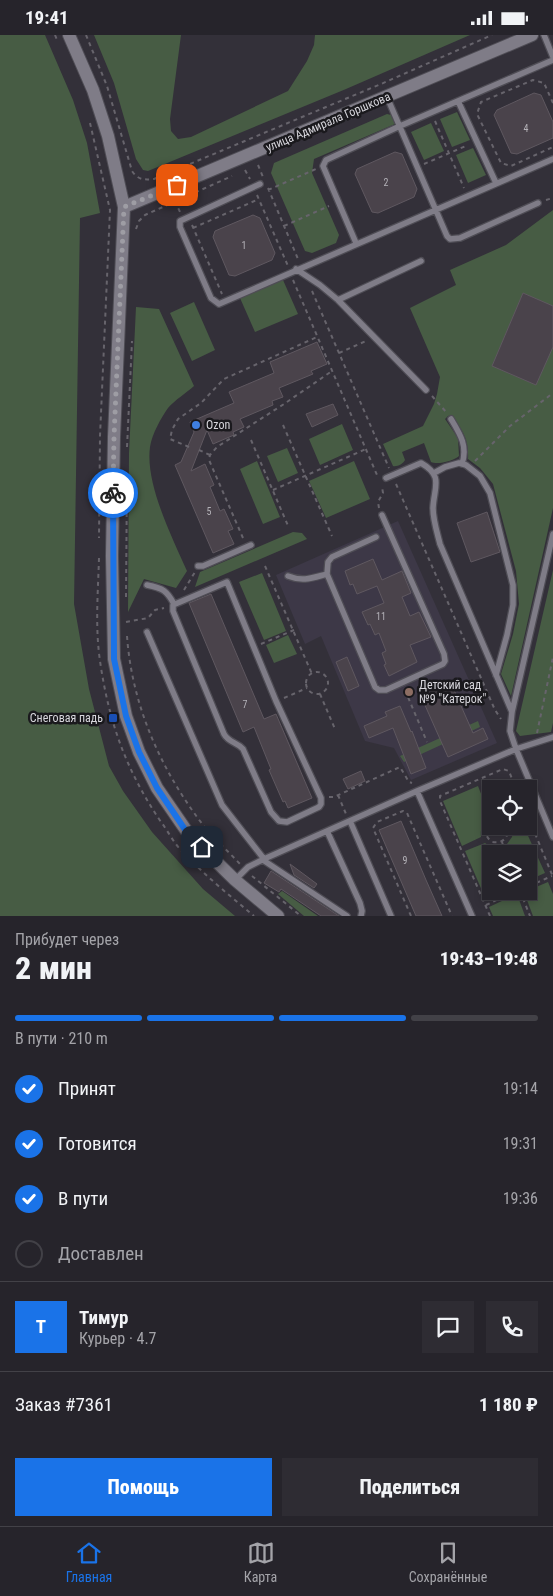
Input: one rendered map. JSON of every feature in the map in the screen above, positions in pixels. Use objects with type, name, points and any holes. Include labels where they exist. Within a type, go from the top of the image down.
[{"type":"main road","points":[[69,35],[93,90],[108,136],[124,207],[114,437],[112,566],[114,659],[126,716],[139,752],[157,788],[190,837],[235,880],[278,916]]},
{"type":"main road","name":"улица Адмирала Горшкова","points":[[124,207],[532,35]]},
{"type":"lane","points":[[356,243],[323,166],[324,163],[330,158],[400,126],[553,59],[544,35]]},
{"type":"lane","points":[[387,97],[447,236],[450,239],[455,239],[538,203]]},
{"type":"lane","points":[[458,101],[496,183]]},
{"type":"lane","points":[[256,185],[180,221],[180,227],[211,298],[219,304],[553,159]]},
{"type":"lane","points":[[338,299],[421,261]]},
{"type":"lane","points":[[299,268],[306,276],[338,299],[426,390]]},
{"type":"lane","points":[[451,419],[462,437],[464,457],[462,464]]},
{"type":"lane","points":[[389,477],[421,463],[434,473],[437,481],[433,509],[440,544],[512,712]]},
{"type":"lane","points":[[434,473],[445,467],[458,463],[462,464],[470,467],[480,476],[490,493],[513,585],[513,605],[509,627],[496,675]]},
{"type":"lane","points":[[376,537],[332,557],[328,562],[327,574],[375,687],[379,691],[386,691],[442,665],[445,661],[444,654],[382,515]]},
{"type":"lane","points":[[553,534],[512,712],[510,731],[553,837]]},
{"type":"lane","points":[[198,566],[204,566],[249,546]]},
{"type":"lane","points":[[288,576],[297,580],[307,580],[327,574]]},
{"type":"lane","points":[[147,585],[158,587],[168,593],[174,604],[174,615],[224,734],[230,742],[239,745],[243,749],[271,812],[276,819],[287,822],[319,807],[321,798],[276,701],[228,582],[174,604]]},
{"type":"lane","points":[[148,632],[222,805],[264,859],[347,916]]},
{"type":"lane","points":[[235,880],[245,870],[264,859],[516,749],[553,737]]},
{"type":"lane","points":[[417,791],[472,916]]},
{"type":"lane","points":[[350,821],[391,916]]},
{"type":"lane","points":[[327,831],[360,903],[361,916]]},
{"type":"path","points":[[86,35],[107,86],[132,171],[136,177],[144,180],[154,179],[372,88],[492,35]]},
{"type":"path","points":[[553,103],[544,83],[533,80],[481,102],[478,114],[500,163],[511,166],[553,147]]},
{"type":"path","points":[[431,112],[467,195]]},
{"type":"path","points":[[434,160],[462,148]]},
{"type":"path","points":[[258,165],[284,226],[299,268]]},
{"type":"path","points":[[268,190],[323,166]]},
{"type":"path","points":[[246,170],[256,185],[259,199],[377,475]]},
{"type":"path","points":[[136,228],[139,221],[145,215],[237,174]]},
{"type":"path","points":[[193,228],[259,199]]},
{"type":"path","points":[[175,201],[193,228],[221,292],[226,295]]},
{"type":"path","points":[[284,226],[338,202]]},
{"type":"path","points":[[306,276],[389,477],[495,709],[510,731]]},
{"type":"path","points":[[127,454],[132,336]]},
{"type":"path","points":[[189,447],[170,439],[172,430],[178,419],[201,403],[221,382],[317,337]]},
{"type":"path","points":[[339,353],[375,337]]},
{"type":"path","points":[[249,546],[209,460],[210,455],[217,447],[332,371]]},
{"type":"path","points":[[426,390],[439,402],[451,419]]},
{"type":"path","points":[[470,467],[510,426],[553,393]]},
{"type":"path","points":[[283,425],[332,536]]},
{"type":"path","points":[[251,440],[289,528]]},
{"type":"path","points":[[273,490],[366,449]]},
{"type":"path","points":[[199,450],[210,455]]},
{"type":"path","points":[[126,602],[127,464]]},
{"type":"path","points":[[381,483],[383,493],[378,502],[382,515]]},
{"type":"path","points":[[126,626],[126,621],[148,618],[155,610],[174,604],[198,566]]},
{"type":"path","points":[[265,566],[312,674]]},
{"type":"path","points":[[253,647],[294,630]]},
{"type":"path","points":[[127,635],[128,655],[142,716],[170,776],[204,826],[245,870],[301,916]]},
{"type":"path","points":[[537,742],[536,736],[553,657]]},
{"type":"path","points":[[312,674],[323,674],[328,680],[327,688],[320,694],[314,694],[307,688],[307,680],[312,674]]},
{"type":"path","points":[[402,683],[428,742]]},
{"type":"path","points":[[276,701],[307,688]]},
{"type":"path","points":[[320,694],[335,729]]},
{"type":"path","points":[[321,798],[334,797],[400,767],[407,779],[412,783]]},
{"type":"path","points":[[490,916],[440,801],[440,796],[503,769],[509,771],[512,780]]},
{"type":"path","points":[[338,795],[350,821]]},
{"type":"path","points":[[411,916],[373,828],[377,822],[403,811],[407,813],[452,916]]},
{"type":"path","points":[[486,835],[492,842],[502,842],[508,835]]},
{"type":"path","points":[[536,835],[553,876],[537,883]]},
{"type":"path","points":[[486,905],[497,900]]},
{"type":"path","points":[[524,900],[530,916]]},
{"type":"shaded area","name":"Детский сад №9 \"Катерок\"","points":[[398,521],[497,743],[411,780],[394,748],[365,741],[321,636],[305,644],[276,575]]},
{"type":"green space","points":[[0,35],[45,35],[73,100],[87,143],[100,213],[80,218],[74,604],[89,689],[109,766],[123,791],[152,832],[203,889],[235,916],[0,916]]},
{"type":"green space","points":[[94,35],[181,35],[170,119],[171,131],[178,139],[191,137],[288,91],[307,61],[314,45],[315,35],[470,35],[148,171],[143,170],[136,159],[114,83]]},
{"type":"green space","points":[[457,112],[470,140],[452,147],[440,119]]},
{"type":"green space","points":[[387,114],[391,115],[395,124],[314,159],[312,173],[339,235],[336,243],[312,253],[305,251],[271,173],[274,163]]},
{"type":"green space","points":[[431,123],[444,151],[424,160],[411,132]]},
{"type":"green space","points":[[473,148],[486,175],[468,183],[456,155]]},
{"type":"green space","points":[[553,210],[553,508],[511,696],[501,674],[513,634],[519,604],[516,571],[493,484],[480,468],[468,459],[464,436],[452,415],[445,419],[458,438],[459,456],[453,459],[441,463],[431,462],[424,443],[402,452],[405,460],[398,466],[393,466],[383,444],[423,426],[437,394],[440,377],[410,308],[456,285],[450,270],[506,245]]},
{"type":"green space","points":[[283,280],[298,314],[255,332],[240,298]]},
{"type":"green space","points":[[194,302],[215,350],[192,361],[170,313]]},
{"type":"green space","points":[[136,307],[159,309],[194,386],[168,408],[157,426],[150,447],[150,462],[156,494],[167,527],[187,571],[176,588],[144,579],[128,612],[129,453]]},
{"type":"green space","points":[[342,424],[353,450],[320,465],[309,439]]},
{"type":"green space","points":[[287,448],[298,473],[278,482],[267,456]]},
{"type":"green space","points":[[257,461],[280,517],[263,524],[240,469]]},
{"type":"green space","points":[[354,461],[370,499],[326,518],[309,481]]},
{"type":"green space","points":[[293,532],[302,533],[307,539],[195,587],[200,572]]},
{"type":"green space","points":[[553,570],[553,723],[551,732],[520,736],[516,731]]},
{"type":"green space","points":[[262,573],[286,631],[264,640],[239,582]]},
{"type":"green space","points":[[288,635],[297,654],[274,663],[266,645]]},
{"type":"green space","points":[[478,721],[480,727],[404,762],[400,756]]},
{"type":"green space","points":[[478,786],[482,796],[481,837],[462,846],[443,801]]},
{"type":"green space","points":[[512,835],[528,835],[532,845],[507,845]]},
{"type":"green space","points":[[485,843],[488,845],[482,845],[482,891],[465,851]]},
{"type":"green space","points":[[537,855],[545,873],[537,876]]},
{"type":"green space","points":[[548,882],[553,894],[553,916],[533,916],[527,900],[537,900],[537,887]]},
{"type":"green space","points":[[282,891],[318,916],[304,916],[278,894]]},
{"type":"green space","points":[[504,900],[519,900],[525,916],[493,916],[489,907]]},
{"type":"building","points":[[534,93],[541,95],[553,122],[553,138],[517,154],[511,153],[494,115],[497,110]]},
{"type":"building","points":[[395,152],[402,154],[417,189],[414,197],[378,213],[372,212],[355,174],[357,169]]},
{"type":"building","points":[[253,215],[260,218],[275,253],[272,260],[235,276],[229,275],[213,237],[215,231]]},
{"type":"building","points":[[523,293],[553,306],[553,347],[536,385],[492,366]]},
{"type":"building","points":[[317,342],[327,364],[311,371],[313,374],[279,388],[283,397],[272,401],[273,405],[240,419],[244,427],[233,432],[234,435],[213,444],[207,430],[191,471],[205,464],[214,485],[210,487],[220,511],[224,509],[233,529],[228,531],[234,544],[213,553],[175,465],[181,462],[194,432],[190,422],[234,403],[229,392],[274,373],[270,362]]},
{"type":"building","points":[[333,404],[338,415],[312,427],[306,414]]},
{"type":"building","points":[[487,512],[500,552],[471,562],[457,523]]},
{"type":"building","points":[[373,559],[382,580],[402,571],[411,593],[402,597],[410,616],[419,612],[431,637],[410,645],[417,662],[389,676],[384,665],[386,664],[382,653],[386,651],[379,633],[375,635],[362,612],[384,603],[377,586],[357,594],[353,584],[350,585],[345,571]]},
{"type":"building","points":[[211,594],[264,719],[276,714],[312,798],[288,808],[285,801],[283,802],[269,770],[271,769],[254,727],[243,732],[189,603]]},
{"type":"building","points":[[347,657],[359,686],[348,691],[336,662]]},
{"type":"building","points":[[450,681],[473,733],[483,728],[488,739],[448,757],[420,694]]},
{"type":"building","points":[[400,706],[426,768],[411,774],[393,728],[369,738],[364,726],[387,716],[385,712]]},
{"type":"building","points":[[361,771],[365,781],[348,789],[343,779]]},
{"type":"building","points":[[401,821],[442,916],[416,916],[379,830]]},
{"type":"building","points":[[290,864],[317,884],[314,888],[294,875]]},
{"type":"building","points":[[271,871],[339,916],[321,916],[281,889],[279,892],[264,883]]},
{"type":"way so far","points":[[113,493],[124,207],[177,185]]},
{"type":"place","name":"Ozon","points":[[196,425]]},
{"type":"place","name":"Детский сад №9 \"Катерок\"","points":[[409,692]]},
{"type":"place","name":"Снеговая падь","points":[[113,718]]},
{"type":"route","points":[[113,493],[114,659],[126,716],[139,752],[157,788],[190,837],[202,847]]}]
